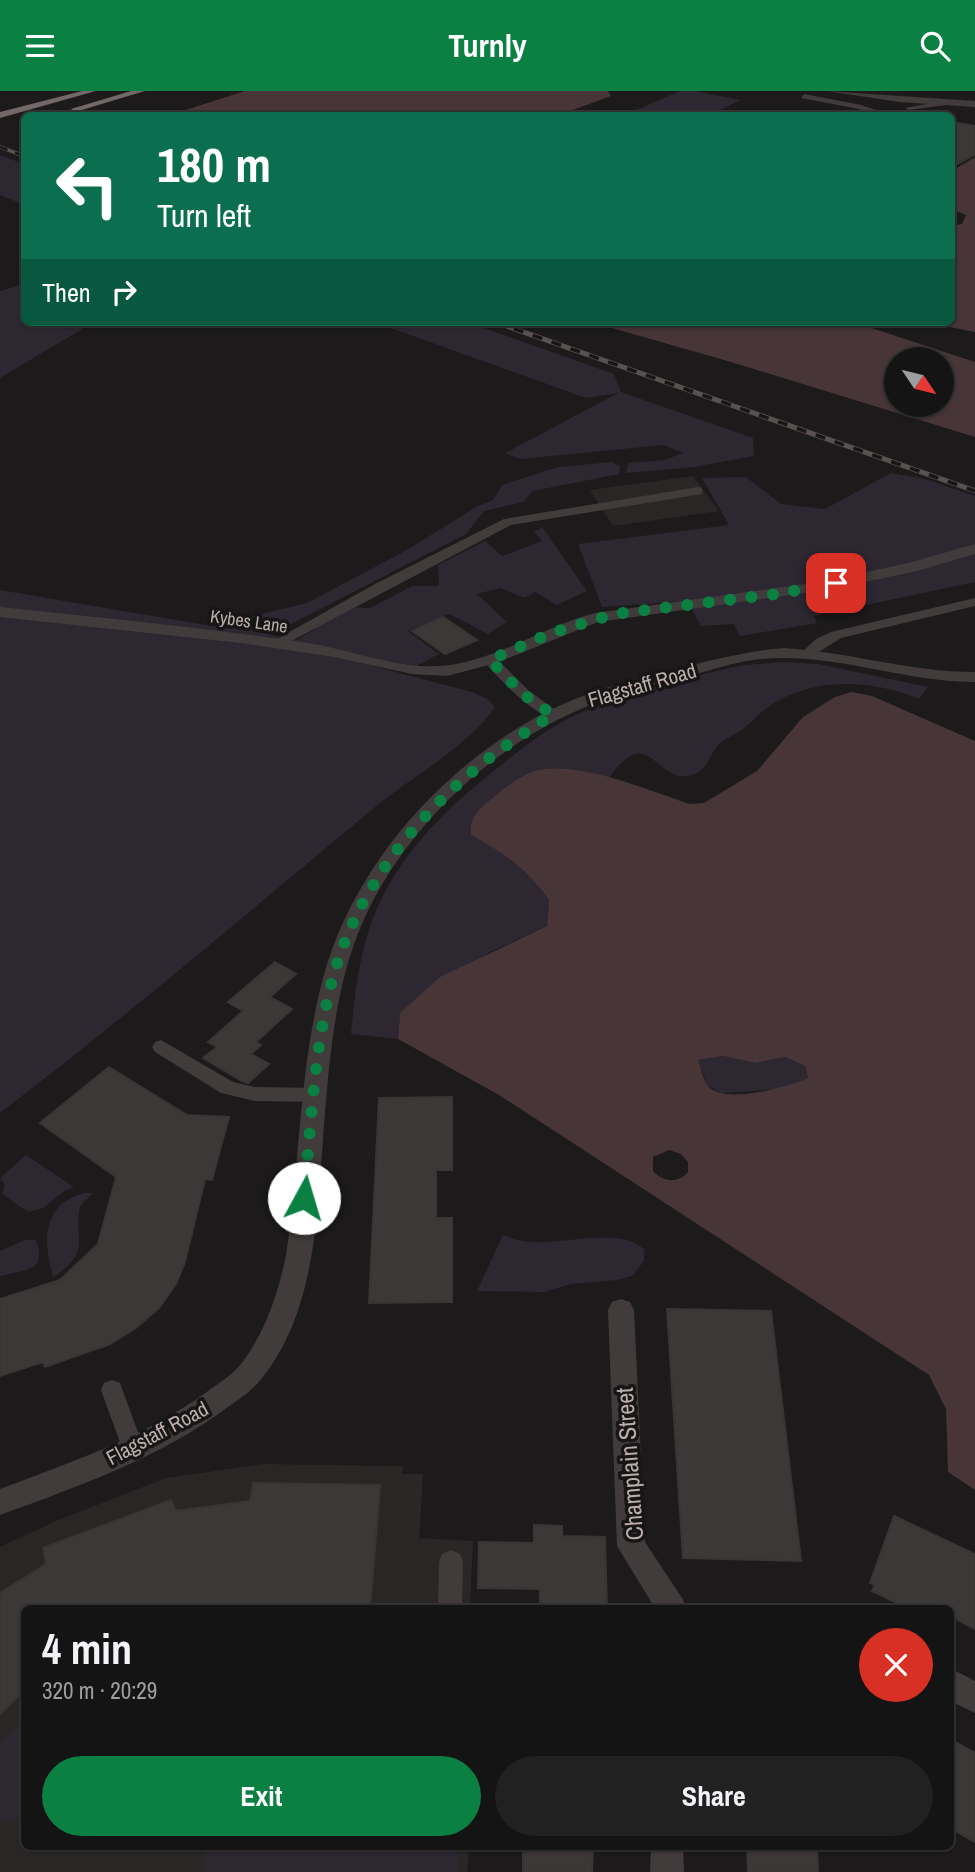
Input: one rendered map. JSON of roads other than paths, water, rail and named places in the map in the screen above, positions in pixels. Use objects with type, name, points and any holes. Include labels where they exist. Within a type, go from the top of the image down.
[{"type":"highway","points":[[0,115],[92,91]]},
{"type":"highway","points":[[64,112],[141,91]]},
{"type":"street","points":[[831,91],[975,104]]},
{"type":"street","name":"Kybes Lane","points":[[0,612],[156,627],[323,650],[425,671],[462,668],[490,660],[551,633],[602,616],[813,588],[929,564],[975,548]]},
{"type":"street","name":"Flagstaff Road","points":[[0,1503],[133,1449],[200,1415],[248,1376],[281,1324],[299,1250],[323,1021],[350,927],[401,842],[460,782],[517,737],[553,715],[584,702],[650,682],[752,655],[810,652],[924,676],[975,677]]},
{"type":"street","name":"Champlain Street","points":[[621,1310],[631,1546],[669,1605]]},
{"type":"street","points":[[954,1685],[975,1698]]},
{"type":"street","points":[[667,1850],[667,1872]]},
{"type":"lane","points":[[804,96],[861,107],[870,112]]},
{"type":"lane","points":[[899,99],[906,110],[943,103]]},
{"type":"lane","points":[[275,644],[508,522],[698,491]]},
{"type":"lane","points":[[810,652],[821,642],[836,635],[975,602]]},
{"type":"lane","points":[[490,660],[523,694],[553,715]]},
{"type":"lane","points":[[161,1047],[228,1088],[255,1094],[315,1095]]},
{"type":"lane","points":[[112,1390],[133,1449]]},
{"type":"lane","points":[[450,1605],[451,1562]]},
{"type":"railway","points":[[0,147],[21,155]]},
{"type":"railway","points":[[506,326],[975,491]]}]
